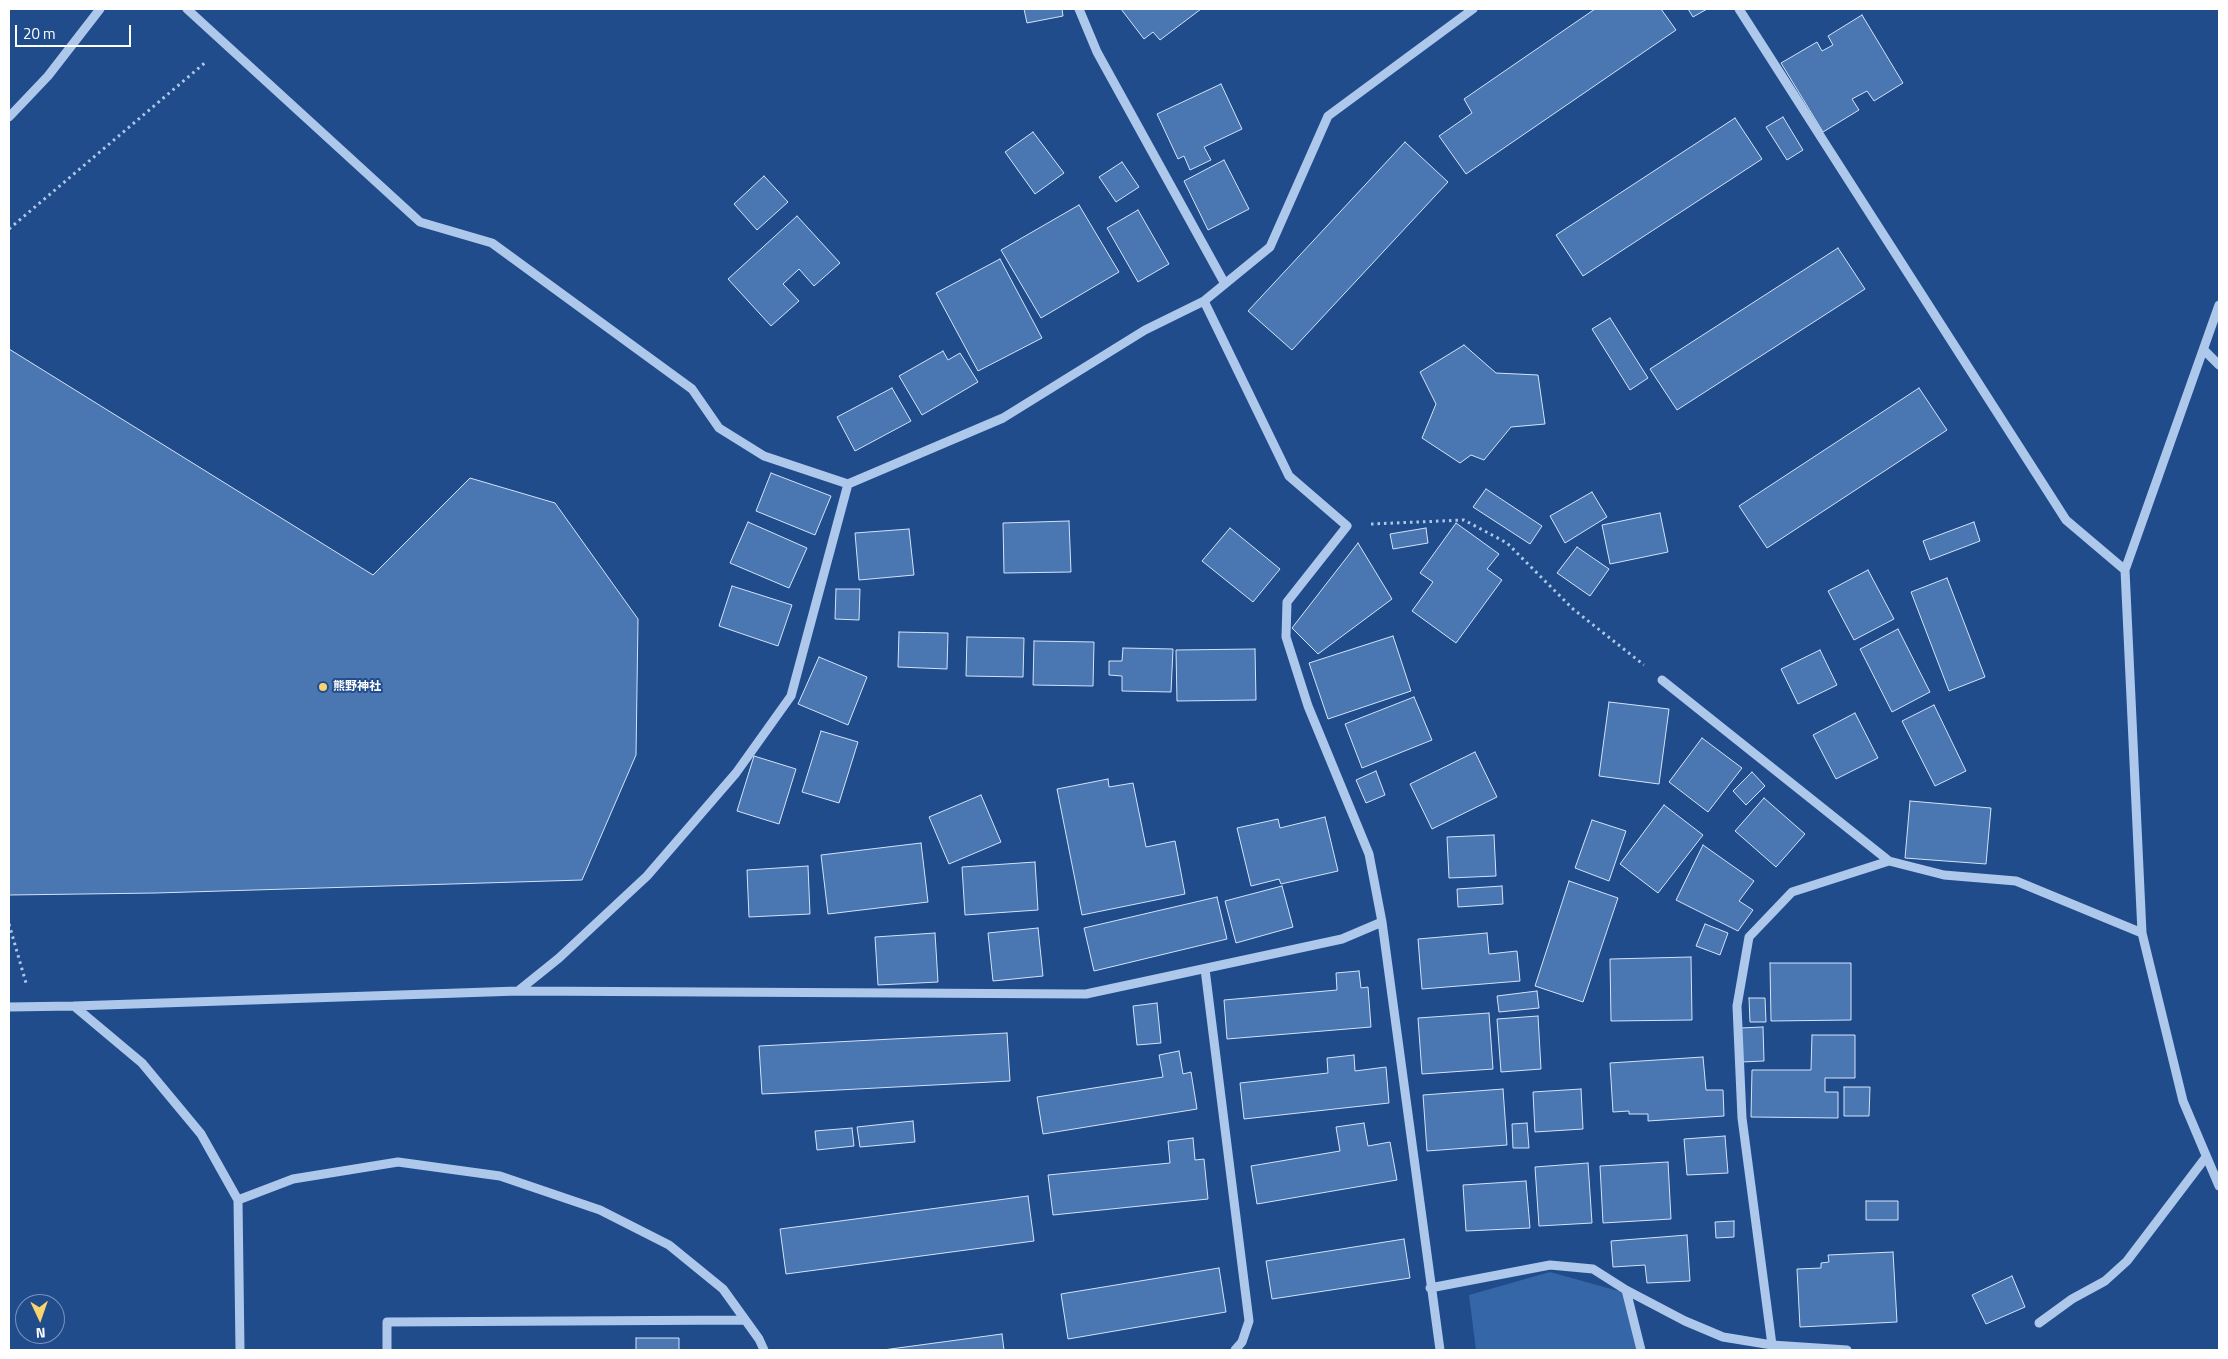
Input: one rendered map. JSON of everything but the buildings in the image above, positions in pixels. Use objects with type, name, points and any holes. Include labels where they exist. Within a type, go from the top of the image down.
[{"type":"street","points":[[9,117],[48,76],[100,9]]},
{"type":"street","points":[[187,9],[420,222],[492,243],[692,389],[719,428],[764,456],[848,484],[1003,418],[1145,330],[1204,301],[1270,247],[1328,116],[1473,9]]},
{"type":"street","points":[[1079,9],[1097,52],[1225,284]]},
{"type":"street","points":[[1740,9],[2066,520],[2125,570]]},
{"type":"street","points":[[1204,301],[1289,476],[1347,526],[1287,602],[1286,637],[1308,706],[1369,854],[1382,922],[1430,1288],[1440,1350]]},
{"type":"street","points":[[2219,305],[2125,570],[2142,933],[2183,1101],[2219,1184]]},
{"type":"street","points":[[2204,350],[2219,365]]},
{"type":"street","points":[[518,991],[559,958],[647,876],[736,773],[791,696],[848,484]]},
{"type":"street","points":[[1662,680],[1890,861],[1944,875],[2016,880],[2142,933]]},
{"type":"street","points":[[1772,1345],[1742,1118],[1738,1006],[1749,937],[1792,892],[1890,861]]},
{"type":"street","points":[[9,1007],[518,991],[1086,994],[1342,939],[1382,922]]},
{"type":"street","points":[[1205,969],[1249,1321],[1242,1342],[1235,1350]]},
{"type":"street","points":[[74,1006],[142,1063],[154,1077],[201,1134],[238,1200],[240,1350]]},
{"type":"street","points":[[2039,1324],[2072,1299],[2105,1281],[2126,1261],[2206,1157]]},
{"type":"street","points":[[238,1200],[293,1179],[398,1162],[500,1176],[600,1210],[669,1245],[723,1289],[759,1339],[764,1350]]},
{"type":"street","points":[[1430,1288],[1550,1264],[1593,1269],[1626,1290],[1685,1321],[1723,1338],[1806,1349],[1847,1350]]},
{"type":"street","points":[[1626,1290],[1641,1350]]},
{"type":"street","points":[[387,1350],[387,1322],[745,1320]]},
{"type":"path","points":[[9,229],[226,45]]},
{"type":"path","points":[[1347,526],[1464,520],[1507,542],[1573,609],[1662,680]]},
{"type":"path","points":[[9,924],[32,1006]]},
{"type":"shaded area","points":[[1550,1272],[1622,1292],[1638,1350],[1476,1350],[1469,1295]]},
{"type":"place","name":"熊野神社","points":[[323,687]]}]
